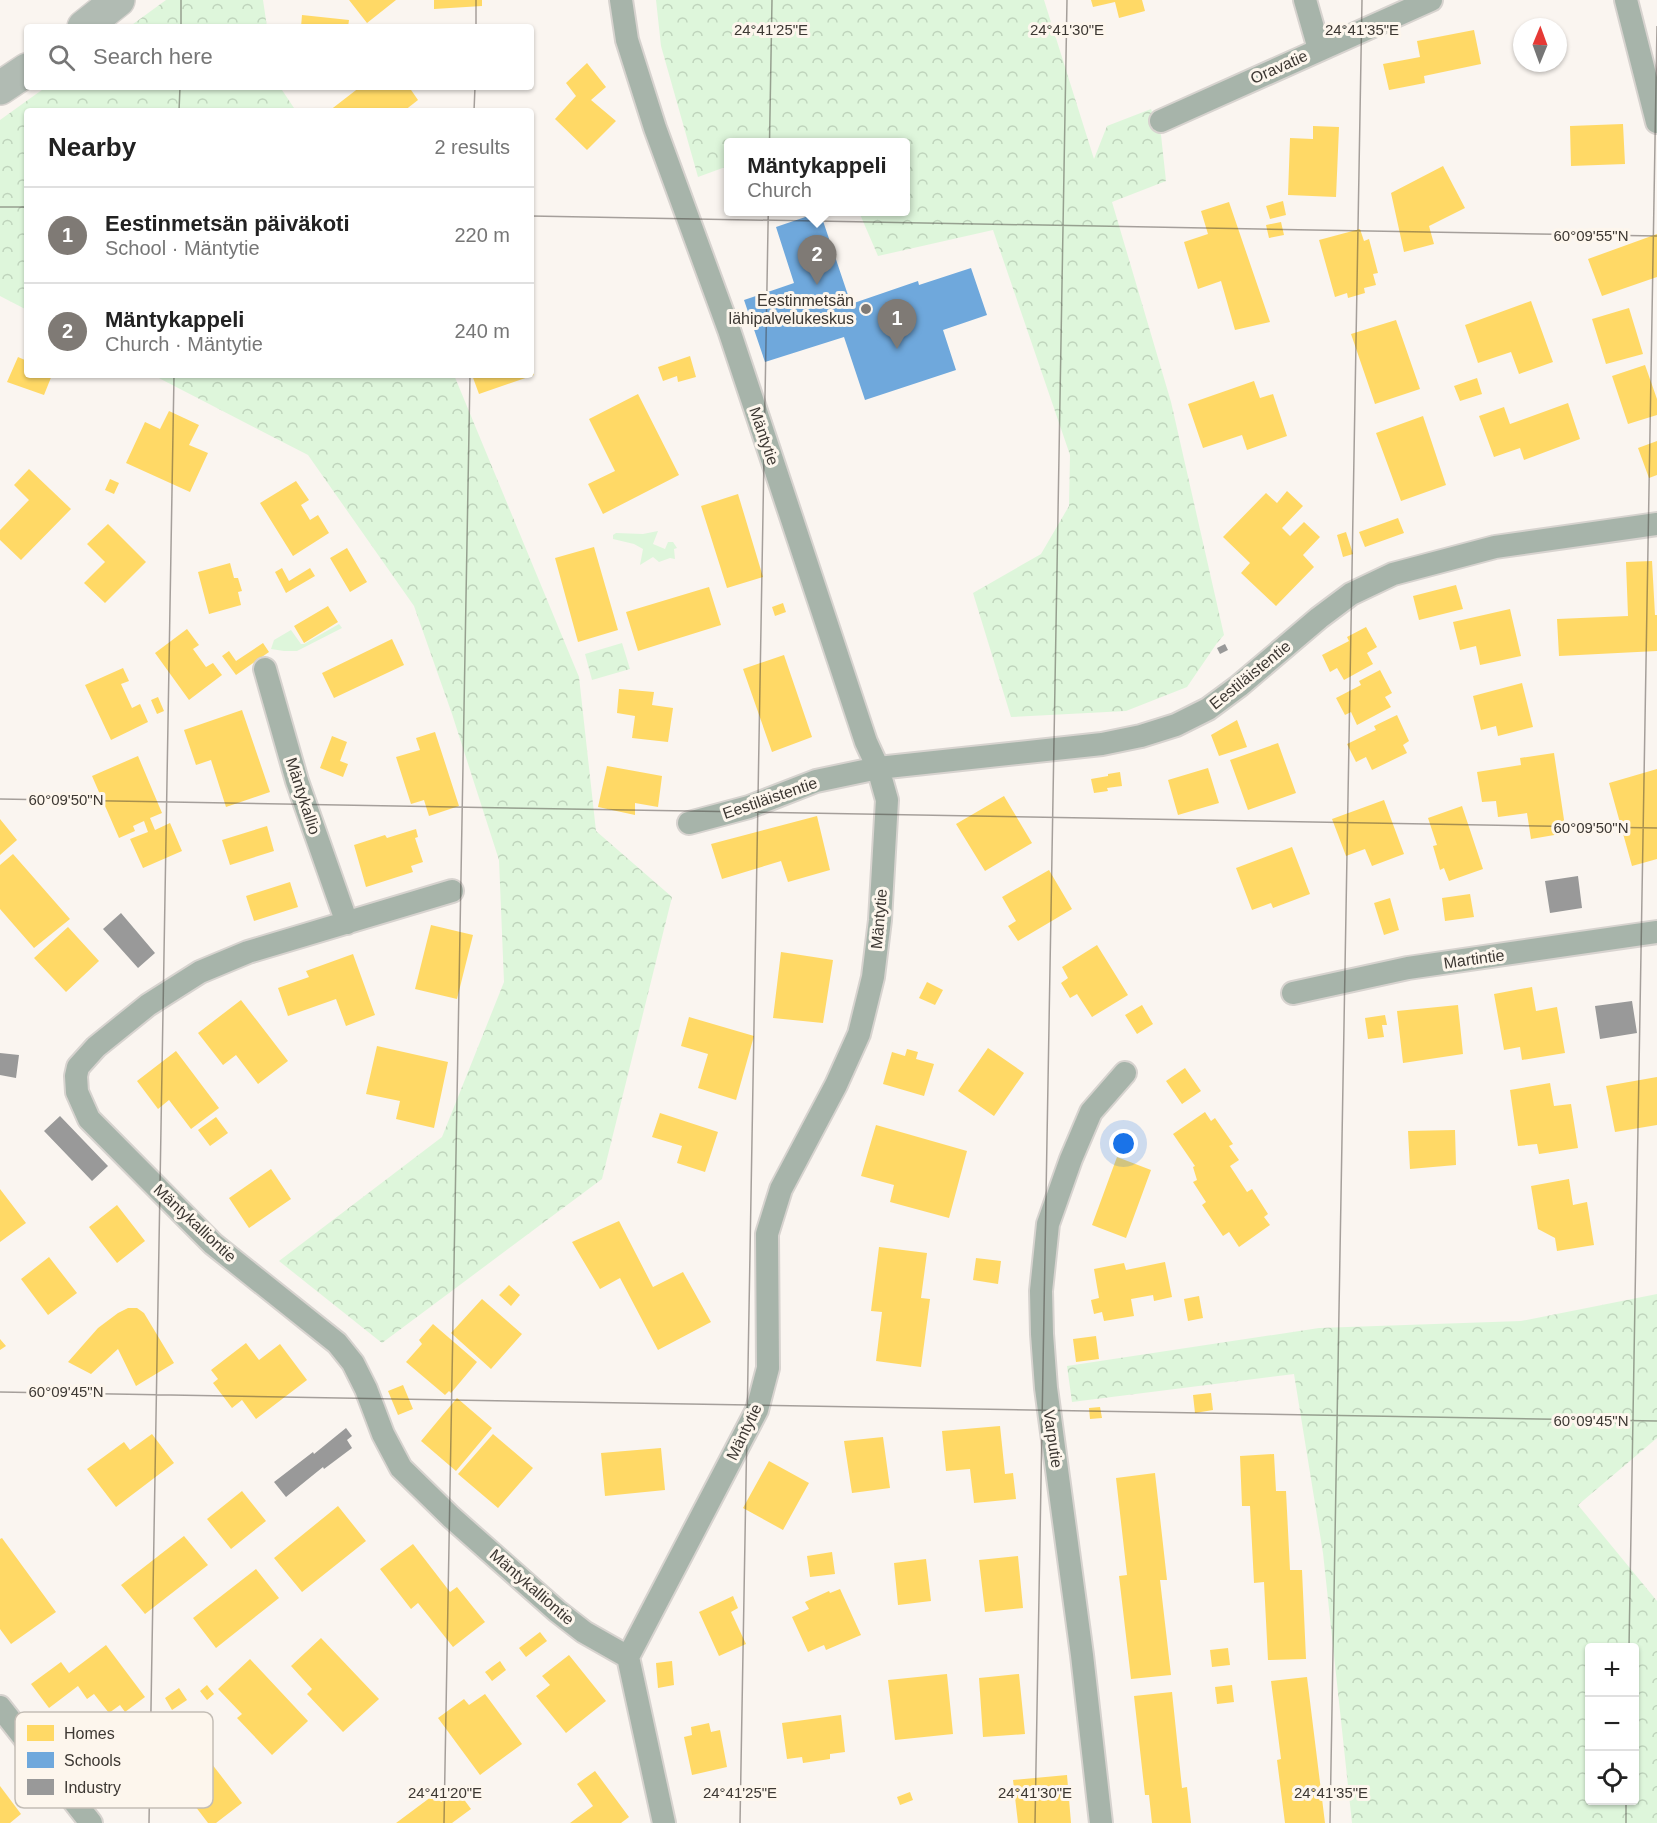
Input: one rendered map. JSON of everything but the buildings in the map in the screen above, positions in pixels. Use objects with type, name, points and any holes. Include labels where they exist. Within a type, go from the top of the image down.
[{"type":"street","points":[[88,24],[118,0]]},
{"type":"street","name":"Mäntytie","points":[[621,0],[627,40],[655,128],[729,330],[862,732],[878,768],[887,800],[880,920],[873,977],[860,1034],[781,1189],[767,1234],[768,1368],[757,1410],[628,1657]]},
{"type":"street","points":[[1305,0],[1319,49]]},
{"type":"street","name":"Oravatie","points":[[1161,121],[1431,0]]},
{"type":"street","points":[[1626,0],[1657,122]]},
{"type":"street","points":[[0,88],[24,72]]},
{"type":"street","name":"Eestiläistentie","points":[[689,823],[749,807],[816,781],[878,768],[1102,744],[1141,736],[1176,725],[1208,709],[1239,686],[1319,618],[1352,594],[1393,574],[1495,547],[1657,524]]},
{"type":"street","name":"Mäntykallio","points":[[265,669],[297,781],[347,923]]},
{"type":"street","name":"Mäntykalliontie","points":[[452,891],[248,952],[200,972],[148,1005],[96,1047],[78,1067],[77,1092],[89,1119],[213,1244],[337,1343],[353,1363],[366,1389],[383,1434],[401,1468],[451,1517],[557,1611],[584,1632],[628,1657]]},
{"type":"street","name":"Martintie","points":[[1293,993],[1408,968],[1657,932]]},
{"type":"street","name":"Varputie","points":[[1101,1823],[1081,1644],[1046,1388],[1041,1291],[1048,1224],[1071,1159],[1091,1112],[1125,1074]]},
{"type":"street","points":[[628,1657],[664,1823]]},
{"type":"street","points":[[0,1707],[15,1726]]},
{"type":"street","points":[[79,1808],[91,1823]]},
{"type":"green space","points":[[166,0],[263,0],[267,24],[133,24]]},
{"type":"green space","points":[[656,0],[1044,0],[1094,159],[1107,126],[1151,109],[1161,135],[1166,181],[1112,202],[1171,402],[1224,635],[1187,687],[1126,711],[1011,717],[973,593],[1041,554],[1069,506],[1070,455],[993,230],[878,256],[861,216],[910,216],[910,138],[724,138],[724,167],[698,177],[661,46]]},
{"type":"green space","points":[[42,90],[282,90],[294,108],[24,108],[24,308],[0,296],[0,120]]},
{"type":"green space","points":[[159,378],[455,378],[579,677],[596,831],[672,897],[602,1179],[382,1343],[279,1261],[442,1137],[504,982],[499,860],[414,606],[308,455]]},
{"type":"green space","points":[[658,531],[653,544],[665,549],[668,542],[673,542],[677,548],[674,549],[675,559],[670,558],[659,562],[653,557],[640,565],[643,549],[634,544],[613,539],[616,533],[643,534]]},
{"type":"green space","points":[[339,624],[342,628],[297,651],[271,649],[274,640],[291,630],[301,644],[304,644]]},
{"type":"green space","points":[[622,643],[630,669],[592,680],[585,654]]},
{"type":"green space","points":[[1657,1294],[1657,1438],[1578,1505],[1657,1601],[1657,1823],[1352,1823],[1323,1553],[1294,1374],[1072,1402],[1067,1366],[1319,1328],[1521,1321]]},
{"type":"place","name":"Mäntykappeli","points":[[817,285]]},
{"type":"place","name":"Eestinmetsän lähipalvelukeskus","points":[[866,309]]},
{"type":"place","name":"Eestinmetsän päiväkoti","points":[[897,349]]}]
